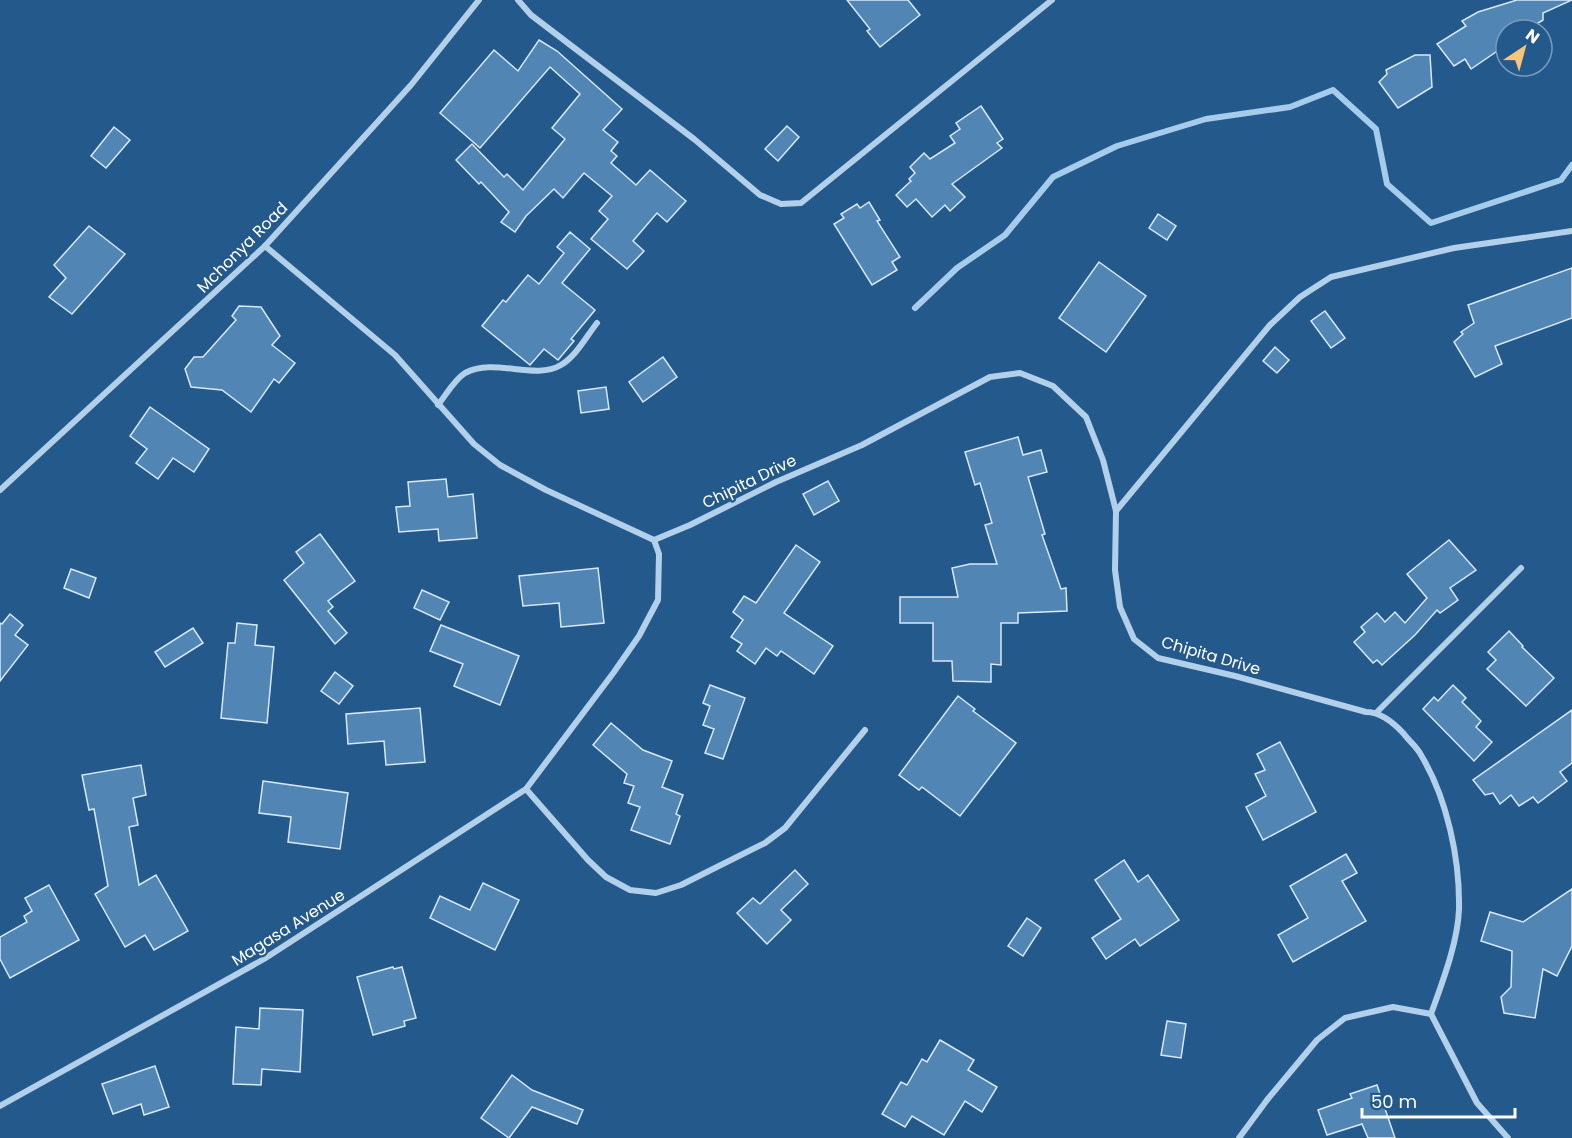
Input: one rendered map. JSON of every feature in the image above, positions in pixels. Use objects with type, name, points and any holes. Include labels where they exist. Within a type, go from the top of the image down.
[{"type":"street","name":"Mchonya Road","points":[[0,490],[265,246],[411,86],[479,0]]},
{"type":"street","points":[[518,0],[531,15],[694,139],[760,195],[781,204],[801,203],[1052,0]]},
{"type":"street","points":[[1116,511],[1270,325],[1300,297],[1331,278],[1454,248],[1572,231]]},
{"type":"street","points":[[265,246],[395,355],[474,444],[500,465],[546,490],[654,540]]},
{"type":"street","points":[[438,405],[457,380],[464,374],[477,369],[498,366],[533,370],[560,366],[573,355],[597,323]]},
{"type":"street","name":"Chipita Drive","points":[[654,540],[690,525],[776,482],[862,445],[990,377],[1020,373],[1053,386],[1086,417],[1102,460],[1116,511],[1115,570],[1120,608],[1134,639],[1158,658],[1235,676],[1366,712],[1377,712],[1397,727],[1421,754],[1442,802],[1455,854],[1459,910],[1449,964],[1431,1014]]},
{"type":"street","name":"Magasa Avenue","points":[[0,1106],[264,959],[526,789],[639,636],[658,600],[659,554],[654,540]]},
{"type":"street","points":[[1377,712],[1521,567]]},
{"type":"street","points":[[526,789],[588,860],[606,877],[630,890],[656,893],[681,885],[734,859],[765,843],[785,828],[865,730]]},
{"type":"street","points":[[1239,1138],[1317,1040],[1345,1018],[1393,1007],[1431,1014],[1477,1103],[1508,1138]]},
{"type":"building","points":[[847,0],[908,0],[920,15],[880,47],[867,31],[870,29]]},
{"type":"building","points":[[1517,0],[1572,0],[1543,13],[1543,18],[1494,18],[1494,53],[1471,69],[1465,59],[1454,66],[1437,44],[1466,26],[1462,21],[1478,12]]},
{"type":"building","points":[[539,40],[557,51],[622,109],[603,130],[618,142],[611,151],[617,156],[611,163],[636,185],[650,170],[686,201],[667,222],[657,213],[633,241],[644,251],[627,269],[591,239],[608,219],[599,211],[612,196],[584,173],[563,198],[554,189],[526,216],[515,232],[501,222],[509,212],[481,182],[479,184],[456,160],[472,144],[504,177],[507,174],[523,190],[565,139],[552,128],[580,94],[550,67],[480,148],[440,113],[494,50],[518,71]]},
{"type":"building","points":[[1415,55],[1430,55],[1432,87],[1398,108],[1379,82],[1387,74],[1386,70]]},
{"type":"building","points":[[981,106],[1003,139],[997,143],[1002,148],[952,184],[965,197],[950,211],[945,205],[932,217],[916,199],[907,207],[896,195],[911,181],[909,179],[915,173],[910,167],[924,153],[930,159],[955,143],[950,136],[960,129],[956,123]]},
{"type":"building","points":[[787,126],[799,137],[778,161],[765,149]]},
{"type":"building","points":[[114,127],[130,140],[106,168],[91,156]]},
{"type":"building","points":[[869,202],[880,220],[877,221],[900,257],[892,262],[897,270],[872,285],[834,224],[844,218],[841,214],[857,204],[860,208]]},
{"type":"building","points":[[1158,214],[1176,226],[1167,240],[1149,228]]},
{"type":"building","points":[[89,226],[125,254],[72,314],[49,297],[66,278],[54,265]]},
{"type":"building","points":[[570,232],[590,249],[562,283],[595,310],[571,339],[574,341],[558,360],[544,349],[530,365],[482,326],[503,300],[506,302],[528,275],[539,284],[564,253],[557,247]]},
{"type":"building","points":[[1099,262],[1146,296],[1106,352],[1059,318]]},
{"type":"building","points":[[1572,268],[1572,318],[1495,346],[1502,364],[1475,377],[1454,342],[1463,334],[1461,332],[1474,323],[1468,305]]},
{"type":"building","points":[[239,306],[261,307],[280,336],[272,345],[295,363],[279,383],[274,379],[251,412],[222,390],[191,387],[185,369],[194,357],[203,357],[236,320],[232,316]]},
{"type":"building","points":[[1325,311],[1345,338],[1331,348],[1311,321]]},
{"type":"building","points":[[1275,347],[1289,360],[1277,373],[1263,361]]},
{"type":"building","points":[[663,357],[677,377],[643,402],[629,382]]},
{"type":"building","points":[[606,387],[609,409],[581,413],[578,391]]},
{"type":"building","points":[[150,407],[209,449],[194,472],[173,458],[158,479],[136,463],[147,449],[130,436]]},
{"type":"building","points":[[1018,437],[1023,455],[1041,450],[1047,472],[1028,477],[1045,534],[1042,535],[1061,589],[1066,588],[1067,611],[1018,613],[1018,623],[1001,623],[1001,665],[991,664],[991,682],[953,681],[952,661],[933,661],[933,623],[900,623],[900,597],[958,597],[952,568],[970,564],[997,564],[985,525],[992,523],[980,483],[975,485],[965,452]]},
{"type":"building","points":[[446,479],[448,497],[473,494],[477,538],[439,541],[438,529],[399,532],[396,507],[410,506],[408,482]]},
{"type":"building","points":[[828,481],[839,501],[814,515],[803,494]]},
{"type":"building","points":[[320,534],[355,581],[328,601],[333,607],[328,611],[347,633],[335,644],[284,580],[304,563],[296,552]]},
{"type":"building","points":[[1449,540],[1476,570],[1450,588],[1458,600],[1440,613],[1437,610],[1415,635],[1382,665],[1377,660],[1373,663],[1354,642],[1365,632],[1361,627],[1377,613],[1385,622],[1395,612],[1405,623],[1427,598],[1407,574]]},
{"type":"building","points":[[796,545],[820,562],[784,613],[833,646],[814,674],[781,651],[777,656],[766,648],[755,664],[737,651],[742,644],[731,637],[743,620],[733,612],[744,596],[756,603]]},
{"type":"building","points":[[598,568],[604,623],[561,627],[559,603],[523,606],[519,576]]},
{"type":"building","points":[[71,569],[96,578],[89,598],[64,588]]},
{"type":"building","points":[[422,590],[449,602],[440,620],[414,608]]},
{"type":"building","points":[[10,614],[23,625],[15,635],[28,645],[0,681],[0,623],[2,624]]},
{"type":"building","points":[[237,623],[257,625],[255,645],[274,647],[267,723],[221,718],[228,643],[235,643]]},
{"type":"building","points":[[441,625],[519,656],[500,705],[454,686],[463,664],[430,651]]},
{"type":"building","points":[[193,628],[203,643],[165,667],[155,652]]},
{"type":"building","points":[[1509,631],[1554,678],[1526,706],[1487,669],[1496,660],[1488,652]]},
{"type":"building","points":[[335,672],[353,686],[339,704],[321,691]]},
{"type":"building","points":[[710,685],[745,698],[723,759],[705,753],[714,729],[703,725],[710,706],[703,703]]},
{"type":"building","points":[[1453,685],[1466,698],[1462,702],[1481,721],[1476,727],[1492,742],[1474,761],[1423,709],[1434,697],[1438,701]]},
{"type":"building","points":[[958,696],[975,709],[973,711],[1016,743],[960,816],[922,787],[919,790],[899,775]]},
{"type":"building","points":[[420,708],[425,762],[386,765],[384,741],[348,744],[346,714]]},
{"type":"building","points":[[1572,710],[1572,763],[1560,772],[1567,781],[1538,803],[1533,797],[1519,806],[1511,795],[1500,804],[1493,793],[1485,795],[1473,780]]},
{"type":"building","points":[[611,723],[643,750],[672,761],[662,787],[683,795],[676,814],[680,816],[670,844],[631,830],[640,807],[628,803],[634,786],[624,783],[627,774],[593,745]]},
{"type":"building","points":[[1280,742],[1316,812],[1263,840],[1246,807],[1266,796],[1255,774],[1265,770],[1257,754]]},
{"type":"building","points":[[141,765],[146,795],[133,798],[138,825],[129,827],[139,885],[156,875],[188,931],[154,950],[145,935],[125,947],[95,894],[108,886],[94,809],[89,810],[82,775]]},
{"type":"building","points":[[263,781],[348,793],[340,849],[288,842],[291,817],[259,813]]},
{"type":"building","points":[[1346,854],[1357,873],[1342,881],[1366,921],[1293,962],[1278,935],[1308,918],[1290,886]]},
{"type":"building","points":[[1124,860],[1138,882],[1148,875],[1179,920],[1140,946],[1135,939],[1106,959],[1092,938],[1121,919],[1095,880]]},
{"type":"building","points":[[795,870],[808,884],[781,910],[791,920],[767,944],[737,913],[753,898],[760,904]]},
{"type":"building","points":[[483,883],[519,900],[495,950],[430,918],[440,896],[470,910]]},
{"type":"building","points":[[49,885],[79,940],[10,978],[0,959],[0,937],[27,922],[24,916],[32,911],[25,898]]},
{"type":"building","points":[[1572,889],[1572,946],[1557,976],[1543,969],[1535,1018],[1504,1013],[1501,997],[1511,987],[1512,951],[1481,941],[1490,912],[1523,922]]},
{"type":"building","points":[[1027,918],[1041,928],[1023,956],[1008,946]]},
{"type":"building","points":[[393,967],[394,969],[402,967],[416,1018],[404,1021],[405,1026],[373,1035],[357,977]]},
{"type":"building","points":[[260,1008],[303,1010],[300,1072],[262,1069],[261,1085],[233,1084],[236,1027],[259,1029]]},
{"type":"building","points":[[1167,1021],[1186,1024],[1181,1058],[1161,1055]]},
{"type":"building","points":[[940,1040],[974,1060],[968,1070],[997,1087],[982,1112],[965,1101],[944,1135],[912,1116],[905,1127],[882,1114],[901,1082],[907,1085],[922,1059],[927,1062]]},
{"type":"building","points":[[155,1066],[169,1107],[144,1115],[141,1104],[113,1114],[102,1084]]},
{"type":"building","points":[[512,1075],[532,1090],[583,1110],[577,1124],[532,1107],[509,1138],[481,1118]]},
{"type":"building","points":[[1377,1085],[1395,1138],[1368,1138],[1362,1124],[1327,1135],[1318,1110],[1352,1098],[1350,1094]]},
{"type":"waterway","points":[[915,308],[957,268],[1005,235],[1053,177],[1117,146],[1206,119],[1290,107],[1333,90],[1376,129],[1387,184],[1431,223],[1561,180],[1572,165]]}]
